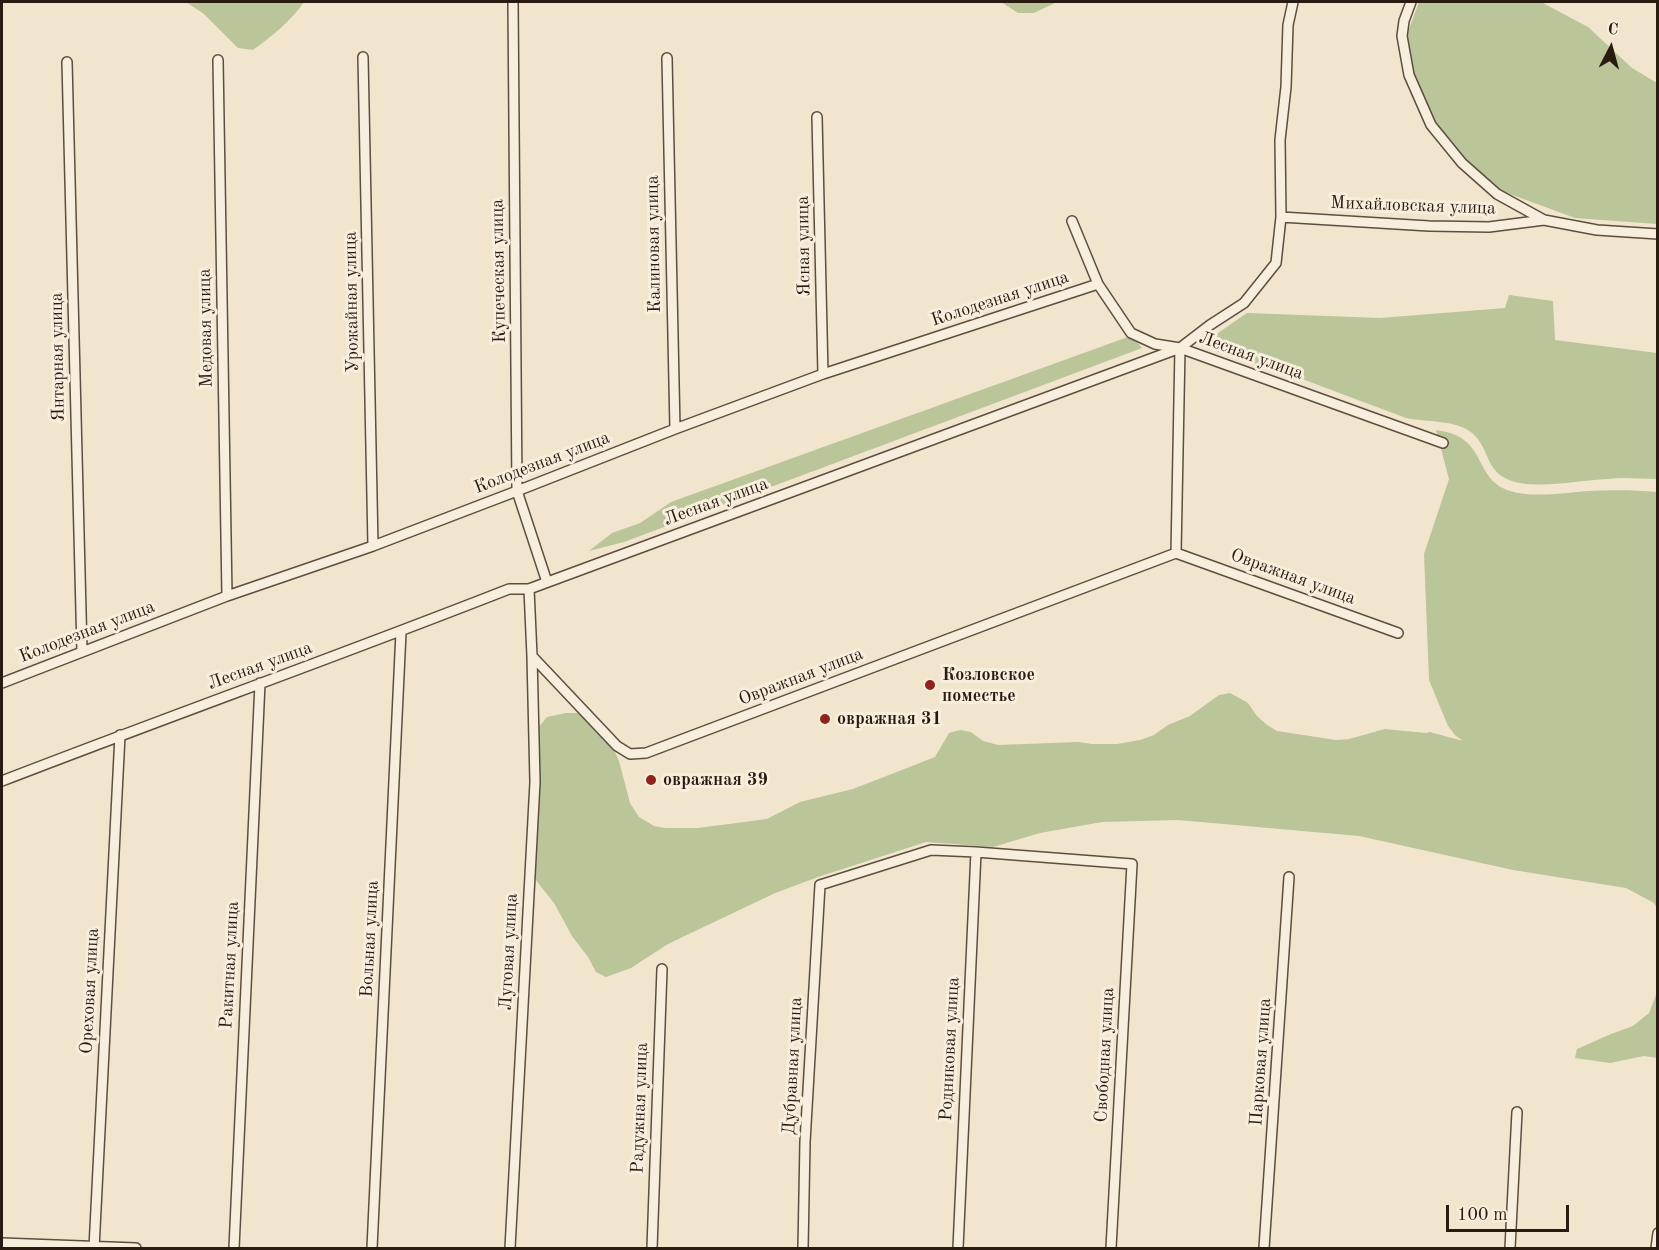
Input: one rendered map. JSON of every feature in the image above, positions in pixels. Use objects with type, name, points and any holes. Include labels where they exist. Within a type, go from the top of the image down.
[{"type":"street","name":"Купеческая улица","points":[[513,2],[517,491],[547,582]]},
{"type":"street","points":[[1072,221],[1098,284],[1131,333],[1155,344],[1180,348],[1244,303],[1276,263],[1281,217],[1280,140],[1286,87],[1288,25],[1293,2]]},
{"type":"street","name":"Михайловская улица","points":[[1411,2],[1404,21],[1402,36],[1409,75],[1431,125],[1462,163],[1497,194],[1544,220]]},
{"type":"street","name":"Урожайная улица","points":[[363,57],[373,546]]},
{"type":"street","name":"Калиновая улица","points":[[667,58],[675,429]]},
{"type":"street","name":"Медовая улица","points":[[218,60],[227,596]]},
{"type":"street","name":"Янтарная улица","points":[[67,62],[82,651]]},
{"type":"street","name":"Ясная улица","points":[[817,117],[823,374]]},
{"type":"street","name":"Михайловская улица","points":[[1281,217],[1489,227],[1544,220],[1597,230],[1658,234]]},
{"type":"street","name":"Колодезная улица","points":[[2,682],[227,596],[373,546],[823,374],[1098,284]]},
{"type":"street","points":[[1176,553],[1180,348]]},
{"type":"street","name":"Лесная улица","points":[[2,781],[120,735],[401,632],[509,589],[529,589],[1180,348],[1443,443]]},
{"type":"street","name":"Овражная улица","points":[[532,656],[617,746],[630,754],[646,753],[1176,553],[1398,633]]},
{"type":"street","points":[[529,589],[532,656]]},
{"type":"street","name":"Вольная улица","points":[[372,1248],[401,632]]},
{"type":"street","name":"Луговая улица","points":[[510,1248],[535,782],[532,656]]},
{"type":"street","name":"Ракитная улица","points":[[234,1248],[260,683]]},
{"type":"street","name":"Ореховая улица","points":[[94,1247],[120,735]]},
{"type":"street","name":"Дубравная улица","points":[[803,1248],[805,1142],[820,885],[931,850],[976,852]]},
{"type":"street","name":"Свободная улица","points":[[976,852],[1132,864],[1111,1248]]},
{"type":"street","name":"Родниковая улица","points":[[958,1248],[976,852]]},
{"type":"street","name":"Парковая улица","points":[[1264,1248],[1289,877]]},
{"type":"street","name":"Радужная улица","points":[[652,1248],[662,969]]},
{"type":"street","points":[[1510,1248],[1516,1112]]},
{"type":"street","points":[[1656,1248],[1658,1233]]},
{"type":"street","points":[[2,1243],[136,1248]]},
{"type":"green space","points":[[186,2],[304,2],[287,22],[253,50],[238,48],[204,14]]},
{"type":"green space","points":[[1001,2],[1057,2],[1034,13],[1018,13]]},
{"type":"green space","points":[[1419,2],[1541,2],[1588,27],[1632,68],[1657,83],[1657,224],[1575,218],[1499,190],[1467,161],[1435,121],[1414,75],[1406,37]]},
{"type":"green space","points":[[1509,295],[1553,301],[1555,340],[1657,353],[1657,479],[1613,478],[1542,485],[1517,482],[1507,479],[1495,470],[1482,445],[1466,429],[1450,424],[1406,418],[1302,379],[1198,345],[1199,342],[1218,333],[1247,313],[1380,318],[1505,308]]},
{"type":"green space","points":[[1128,337],[1142,348],[624,542],[589,551],[612,533],[640,523],[671,502]]},
{"type":"green space","points":[[1436,430],[1453,434],[1465,441],[1473,449],[1490,477],[1498,485],[1510,491],[1538,495],[1605,490],[1657,492],[1657,908],[1654,903],[1626,888],[1513,870],[1359,836],[1178,820],[1102,822],[1040,833],[993,847],[926,842],[773,894],[668,944],[631,968],[606,977],[596,972],[554,903],[535,879],[534,834],[540,797],[536,757],[538,728],[547,717],[566,713],[580,713],[612,745],[619,761],[630,803],[639,817],[654,826],[665,828],[698,828],[767,819],[800,802],[853,789],[935,757],[949,733],[960,730],[971,732],[983,741],[998,745],[1078,742],[1117,744],[1154,735],[1168,725],[1190,716],[1219,695],[1230,693],[1248,703],[1257,716],[1277,731],[1336,740],[1349,739],[1385,729],[1430,732],[1463,741],[1448,726],[1429,680],[1424,554],[1449,479]]},
{"type":"green space","points":[[1657,992],[1657,1058],[1644,1056],[1610,1063],[1575,1058],[1577,1049],[1633,1026],[1649,1013]]},
{"type":"place","name":"Козловское поместье","points":[[930,685]]},
{"type":"place","name":"овражная 31","points":[[825,719]]},
{"type":"place","name":"овражная 39","points":[[651,780]]}]
